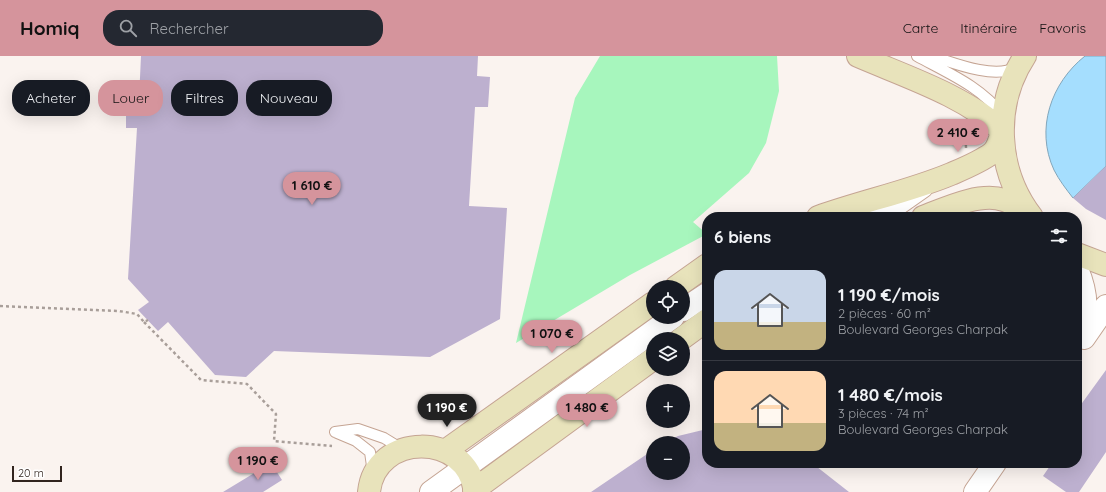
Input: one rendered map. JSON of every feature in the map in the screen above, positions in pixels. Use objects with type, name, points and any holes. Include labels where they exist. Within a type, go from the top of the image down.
[{"type":"main road","points":[[858,56],[968,105],[992,122],[1003,124]]},
{"type":"main road","points":[[831,212],[926,184],[970,166],[993,152],[998,145],[1003,124],[1007,95],[1022,60]]},
{"type":"main road","points":[[1003,124],[1005,158],[1010,178],[1028,212]]},
{"type":"main road","points":[[937,212],[979,198],[989,197],[1005,200],[1023,212]]},
{"type":"main road","points":[[1082,256],[1106,265]]},
{"type":"main road","points":[[686,280],[702,269]]},
{"type":"main road","points":[[445,451],[646,308]]},
{"type":"main road","points":[[690,332],[702,324]]},
{"type":"main road","points":[[371,483],[381,464],[402,449],[416,446],[431,446],[445,451],[456,458],[465,468],[474,491],[646,364]]},
{"type":"street","points":[[884,212],[926,184]]},
{"type":"street","points":[[1082,283],[1086,310],[1082,327]]},
{"type":"street","points":[[690,305],[702,297]]},
{"type":"street","points":[[1082,342],[1106,306]]},
{"type":"street","points":[[431,492],[663,324]]},
{"type":"street","points":[[975,492],[992,468]]},
{"type":"lane","points":[[918,56],[980,94],[996,106],[1003,124]]},
{"type":"lane","points":[[932,56],[974,68],[999,72],[1012,70],[1022,60]]},
{"type":"lane","points":[[371,483],[370,452],[356,441],[335,432],[358,429],[384,438],[402,449]]},
{"type":"path","points":[[965,123],[966,150]]},
{"type":"path","points":[[0,306],[119,311],[137,314],[202,380],[247,384],[276,414],[274,441],[337,446]]},
{"type":"path","points":[[144,322],[148,320]]},
{"type":"green space","points":[[600,56],[777,56],[779,91],[766,143],[749,173],[704,212],[702,212],[702,214],[693,222],[702,230],[702,237],[630,275],[516,343],[575,98]]},
{"type":"water","points":[[1085,56],[1106,56],[1106,166],[1073,198],[1056,174],[1048,154],[1046,123],[1055,93],[1063,79]]},
{"type":"building","points":[[141,56],[478,56],[477,76],[490,77],[488,107],[475,107],[469,206],[507,208],[500,319],[430,357],[274,351],[246,377],[215,375],[168,322],[158,331],[138,310],[149,302],[128,279],[137,128],[126,128],[126,116],[163,116],[163,80],[140,80]]},
{"type":"building","points":[[1106,166],[1106,220],[1086,209],[1073,198]]},
{"type":"building","points":[[1106,370],[1106,452],[1079,492],[1066,492],[1043,476],[1049,468],[1082,468],[1082,403]]},
{"type":"building","points":[[702,430],[702,468],[818,468],[849,492],[591,492],[646,455],[646,480],[690,480],[690,436],[678,436]]},
{"type":"building","points":[[271,463],[282,480],[263,492],[223,492]]}]
